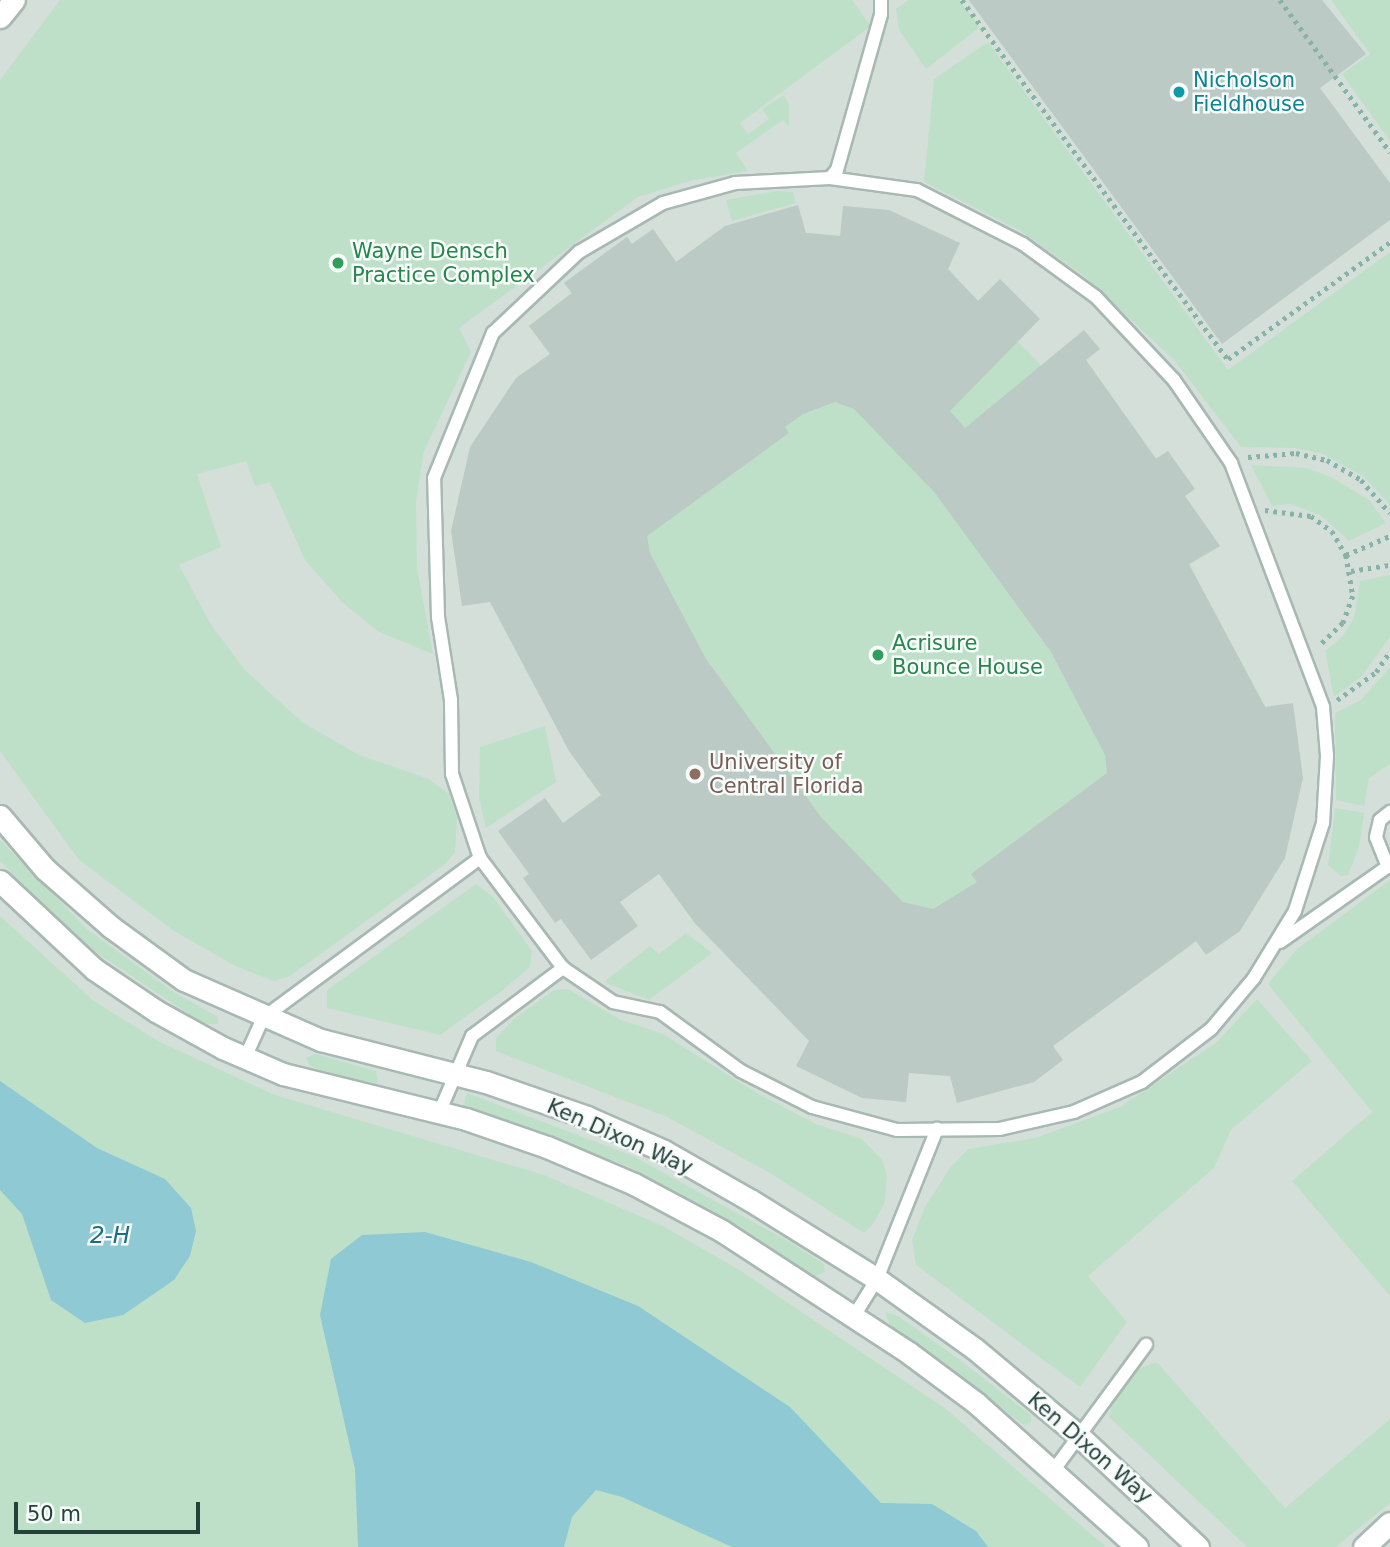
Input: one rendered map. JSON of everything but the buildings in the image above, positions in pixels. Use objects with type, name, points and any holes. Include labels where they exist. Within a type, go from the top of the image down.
[{"type":"street","points":[[0,17],[14,0]]},
{"type":"street","name":"Ken Dixon Way","points":[[0,816],[45,869],[111,927],[184,980],[263,1018],[321,1040],[454,1074],[587,1117],[664,1152],[877,1279],[975,1349],[1079,1436],[1198,1547]]},
{"type":"street","name":"Ken Dixon Way","points":[[0,881],[94,969],[156,1011],[245,1058],[283,1074],[439,1113],[547,1146],[634,1184],[722,1231],[854,1316],[976,1403],[1137,1547]]},
{"type":"street","points":[[1364,1547],[1390,1523]]},
{"type":"lane","points":[[830,178],[837,170],[881,14],[881,0]]},
{"type":"lane","points":[[830,178],[917,190],[1044,259],[1096,297],[1174,380],[1230,463],[1251,510],[1323,707],[1327,756],[1323,823],[1295,911],[1254,978],[1211,1029],[1142,1082],[1074,1112],[1000,1129],[897,1130],[812,1107],[741,1071],[660,1012],[613,1002],[563,968],[480,858],[452,774],[451,700],[438,617],[433,478],[492,333],[579,252],[663,203],[735,183],[830,178]]},
{"type":"lane","points":[[1273,946],[1389,866],[1376,837],[1380,820],[1390,812]]},
{"type":"lane","points":[[245,1058],[263,1018],[480,858]]},
{"type":"lane","points":[[439,1113],[472,1036],[563,968]]},
{"type":"lane","points":[[854,1316],[877,1279],[937,1129]]},
{"type":"lane","points":[[1053,1471],[1079,1436],[1093,1411],[1146,1345]]},
{"type":"path","points":[[962,0],[1228,359],[1390,242]]},
{"type":"path","points":[[1280,0],[1390,152]]},
{"type":"path","points":[[1230,463],[1258,454],[1296,453],[1327,460],[1361,480],[1390,513]]},
{"type":"path","points":[[1251,510],[1284,509],[1311,516],[1332,531],[1346,555],[1351,571],[1353,596],[1343,623],[1304,657]]},
{"type":"path","points":[[1346,555],[1390,536]]},
{"type":"path","points":[[1351,571],[1390,565]]},
{"type":"path","points":[[1323,707],[1376,672],[1390,651]]},
{"type":"shaded area","name":"University of Central Florida","points":[[0,0],[1390,0],[1390,1547],[0,1547]]},
{"type":"green space","points":[[60,0],[852,0],[871,26],[740,123],[748,134],[769,119],[762,109],[783,95],[789,104],[789,127],[783,120],[736,153],[748,171],[693,180],[638,197],[459,328],[471,352],[424,451],[416,501],[417,567],[433,654],[379,632],[344,604],[305,560],[270,482],[255,486],[246,461],[197,474],[221,547],[179,565],[210,623],[245,670],[302,722],[359,755],[429,779],[449,794],[457,818],[455,853],[444,865],[290,976],[274,981],[235,966],[174,931],[79,860],[0,751],[0,80]]},
{"type":"green space","points":[[908,0],[959,0],[980,27],[926,69],[899,30],[896,9]]},
{"type":"green space","points":[[1331,0],[1390,0],[1390,141],[1342,74],[1370,54]]},
{"type":"green space","points":[[988,42],[1228,370],[1390,252],[1390,505],[1363,476],[1323,454],[1295,448],[1241,447],[1174,360],[1084,276],[1021,231],[924,182],[934,79]]},
{"type":"green space","points":[[777,191],[793,192],[796,203],[732,221],[726,200]]},
{"type":"green space","name":"Acrisure Bounce House","points":[[653,229],[693,285],[735,254],[810,233],[881,239],[951,273],[1059,384],[1088,363],[1156,458],[1168,451],[1185,496],[1220,546],[1189,565],[1265,706],[1274,777],[1186,933],[1193,944],[1056,1043],[948,1076],[872,1070],[804,1036],[695,924],[569,751],[567,377],[529,326],[571,293],[564,283],[627,237],[634,247]]},
{"type":"green space","points":[[1251,465],[1307,468],[1333,478],[1369,500],[1386,523],[1349,541],[1320,515],[1290,504],[1272,506]]},
{"type":"green space","points":[[1390,575],[1390,637],[1361,677],[1334,697],[1325,651],[1342,637],[1354,618],[1360,581]]},
{"type":"green space","points":[[1390,667],[1390,764],[1369,778],[1364,806],[1336,800],[1335,713],[1361,700]]},
{"type":"green space","points":[[545,726],[556,782],[486,828],[479,798],[480,747]]},
{"type":"green space","points":[[1335,808],[1364,813],[1359,847],[1348,875],[1341,876],[1328,865]]},
{"type":"green space","points":[[0,840],[87,929],[172,991],[218,1017],[218,1024],[204,1024],[86,946],[0,861]]},
{"type":"green space","points":[[1390,880],[1390,1296],[1292,1181],[1372,1112],[1268,984],[1297,949]]},
{"type":"green space","points":[[476,884],[493,897],[532,951],[530,967],[503,990],[440,1035],[327,1008],[327,990]]},
{"type":"green space","points":[[0,916],[94,1001],[158,1041],[275,1095],[544,1175],[663,1226],[738,1269],[946,1409],[1106,1547],[0,1547]]},
{"type":"green space","points":[[686,933],[712,953],[649,1000],[604,982],[650,946],[659,954]]},
{"type":"green space","points":[[568,989],[621,1020],[663,1034],[755,1092],[816,1124],[862,1139],[882,1160],[887,1176],[885,1202],[873,1224],[864,1233],[770,1173],[667,1117],[496,1051],[496,1038],[515,1018],[554,990]]},
{"type":"green space","points":[[1257,999],[1312,1061],[1231,1130],[1214,1168],[1088,1276],[1127,1322],[1080,1387],[916,1265],[912,1240],[925,1207],[950,1168],[968,1149],[1035,1138],[1120,1107],[1217,1042]]},
{"type":"green space","points":[[315,1054],[376,1071],[378,1083],[345,1079],[310,1066],[306,1058]]},
{"type":"green space","points":[[467,1093],[633,1156],[790,1242],[824,1264],[825,1272],[815,1276],[628,1166],[463,1107]]},
{"type":"green space","points":[[885,1312],[898,1316],[956,1357],[1031,1415],[1031,1423],[1024,1425],[890,1326]]},
{"type":"green space","points":[[1157,1362],[1285,1508],[1390,1419],[1390,1503],[1336,1547],[1247,1547],[1109,1417],[1113,1401],[1137,1369]]},
{"type":"water","name":"2-H","points":[[0,1081],[97,1148],[165,1179],[191,1208],[196,1231],[190,1256],[174,1280],[123,1315],[85,1323],[51,1300],[22,1214],[0,1190]]},
{"type":"water","points":[[425,1232],[531,1262],[638,1306],[790,1407],[881,1503],[932,1504],[976,1531],[988,1547],[732,1547],[622,1497],[596,1490],[572,1517],[564,1547],[358,1547],[355,1469],[320,1315],[331,1259],[362,1235]]},
{"type":"place","name":"Nicholson Fieldhouse","points":[[1179,92]]},
{"type":"place","name":"Wayne Densch Practice Complex","points":[[338,263]]},
{"type":"place","name":"Acrisure Bounce House","points":[[878,655]]},
{"type":"place","name":"University of Central Florida","points":[[695,774]]}]
